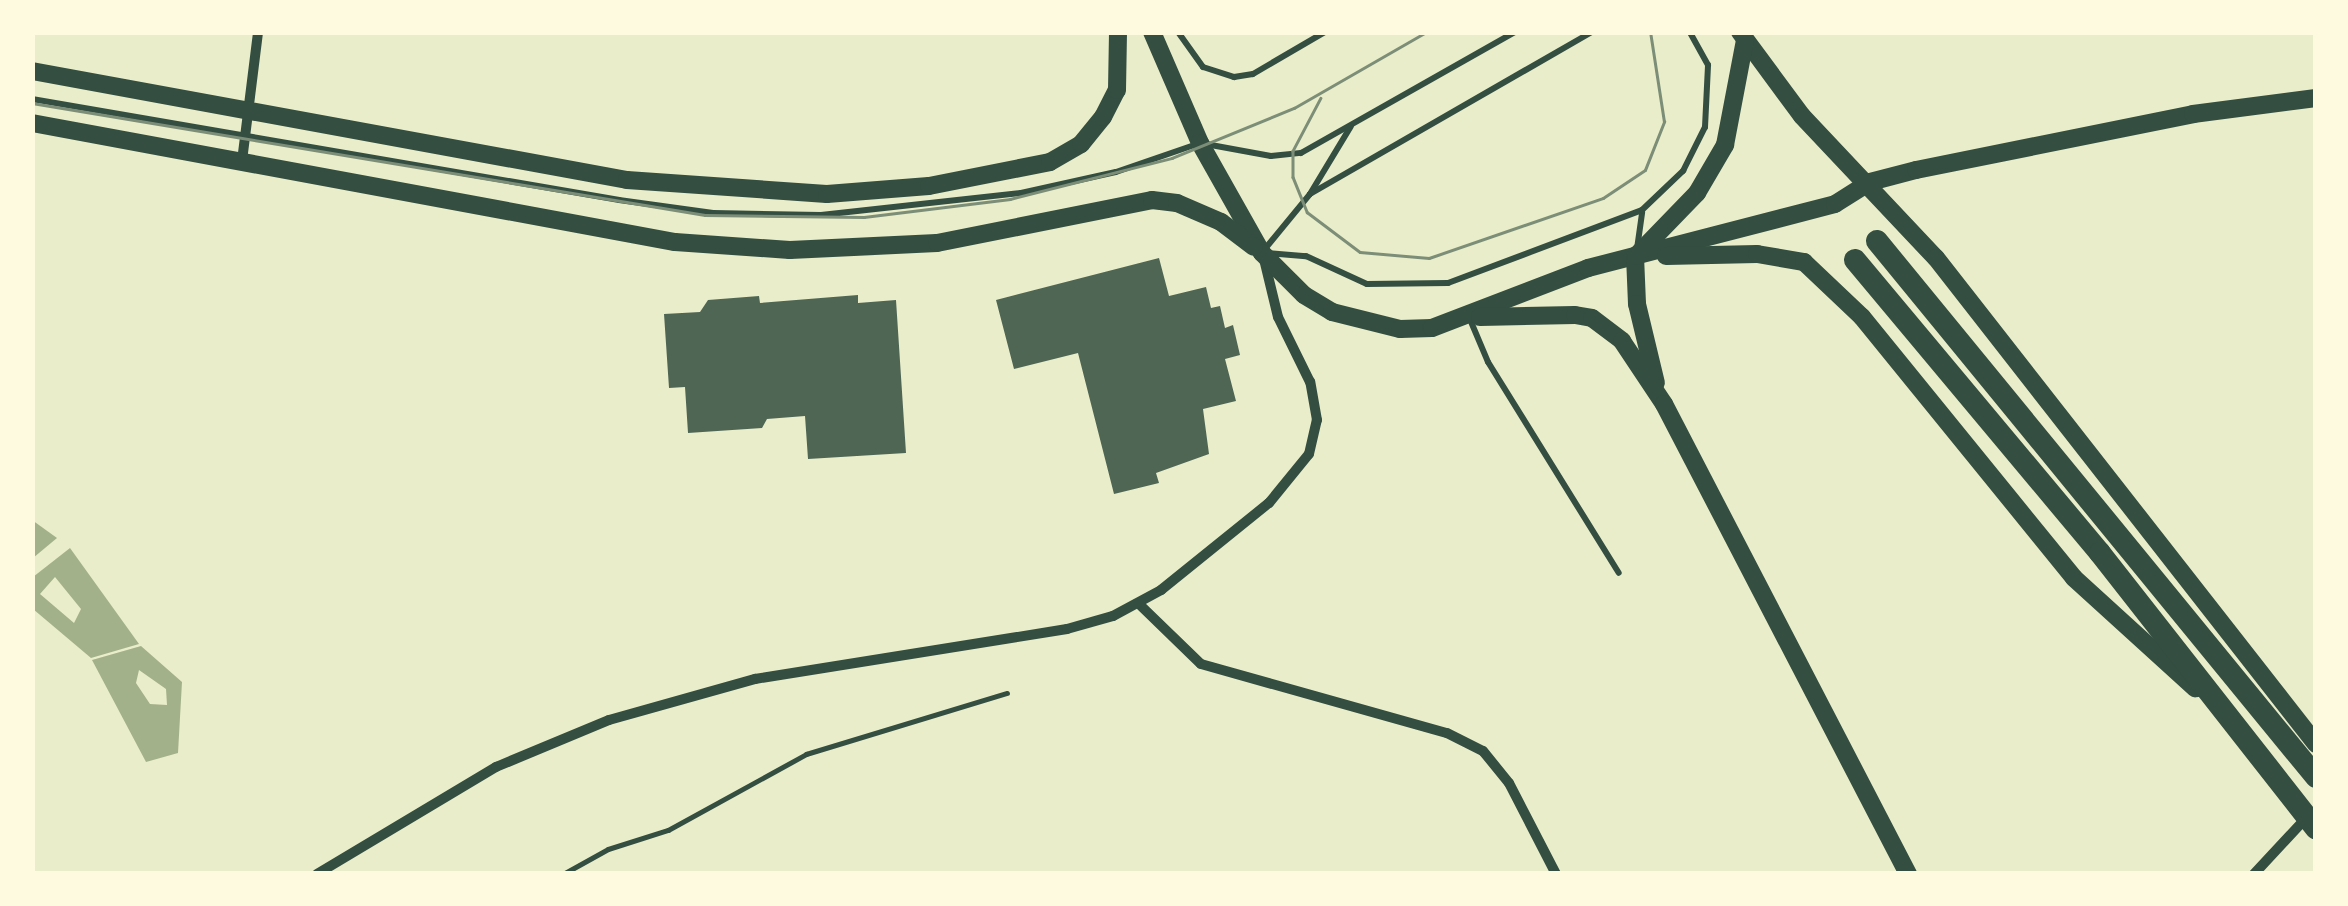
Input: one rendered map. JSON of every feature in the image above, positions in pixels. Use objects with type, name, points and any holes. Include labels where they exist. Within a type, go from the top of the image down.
[{"type":"main road","points":[[1877,241],[2316,777]]},
{"type":"main road","points":[[1855,260],[2100,552],[2311,823]]},
{"type":"street","points":[[242,161],[258,32]]},
{"type":"street","points":[[32,71],[646,182],[827,194],[929,186],[1050,162],[1081,144],[1117,90],[1118,32]]},
{"type":"street","points":[[317,874],[496,767],[609,720],[756,679],[1056,632],[1139,604],[1269,503],[1309,454],[1317,420],[1310,382],[1278,316],[1262,253],[1200,143],[1152,32]]},
{"type":"street","points":[[1740,35],[1802,116],[1870,182],[2182,566],[2316,744]]},
{"type":"street","points":[[1660,396],[1637,304],[1636,256],[1697,194],[1725,145],[1740,35]]},
{"type":"street","points":[[1469,317],[1636,256],[1836,204],[1870,182],[2193,114],[2316,98]]},
{"type":"street","points":[[32,123],[631,236],[790,250],[938,243],[1152,200],[1176,202],[1221,222],[1262,253],[1304,295],[1349,320],[1400,329],[1469,317],[1592,318],[1622,341],[1660,396],[1908,874]]},
{"type":"street","points":[[1636,256],[1756,254],[1804,262],[1862,317],[2074,578],[2234,727]]},
{"type":"street","points":[[1139,604],[1202,664],[1474,746],[1509,783],[1556,874]]},
{"type":"street","points":[[2254,874],[2311,823]]},
{"type":"lane","points":[[1178,32],[1203,66],[1234,77],[1253,74],[1325,32]]},
{"type":"lane","points":[[32,99],[619,200],[713,212],[822,215],[1021,194],[1116,172],[1200,143],[1270,156],[1301,153],[1515,32]]},
{"type":"lane","points":[[1310,194],[1592,32]]},
{"type":"lane","points":[[1262,253],[1306,256],[1367,284],[1431,285],[1510,262],[1642,210],[1683,171],[1705,126],[1708,65],[1690,32]]},
{"type":"lane","points":[[1262,253],[1310,194],[1352,124]]},
{"type":"lane","points":[[1636,256],[1642,210]]},
{"type":"lane","points":[[1469,317],[1488,362],[1620,573]]},
{"type":"path","points":[[563,874],[608,849],[668,830],[806,754],[1007,693]]},
{"type":"shaded area","points":[[32,520],[57,538],[33,558],[32,558]]},
{"type":"shaded area","points":[[70,548],[139,644],[91,658],[33,609],[33,577]],"holes":[[[55,577],[81,609],[74,623],[40,594]]]},
{"type":"shaded area","points":[[141,646],[182,682],[178,753],[146,762],[92,660]],"holes":[[[139,670],[166,689],[167,705],[150,704],[136,683]]]},
{"type":"building","points":[[1159,258],[1169,296],[1206,287],[1211,308],[1220,306],[1225,328],[1233,325],[1240,355],[1225,359],[1236,401],[1203,409],[1209,454],[1156,473],[1159,483],[1114,494],[1078,353],[1014,369],[996,300]]},
{"type":"building","points":[[858,295],[858,303],[896,300],[906,453],[808,459],[805,416],[767,419],[762,428],[688,433],[685,387],[669,388],[664,314],[700,312],[708,300],[759,296],[760,303]]},
{"type":"tram line","points":[[32,103],[705,215],[864,217],[1010,199],[1172,158],[1294,108],[1426,32]]},
{"type":"tram line","points":[[1321,98],[1293,151],[1293,177],[1307,212],[1360,252],[1429,258],[1603,198],[1645,170],[1664,122],[1650,32]]}]
